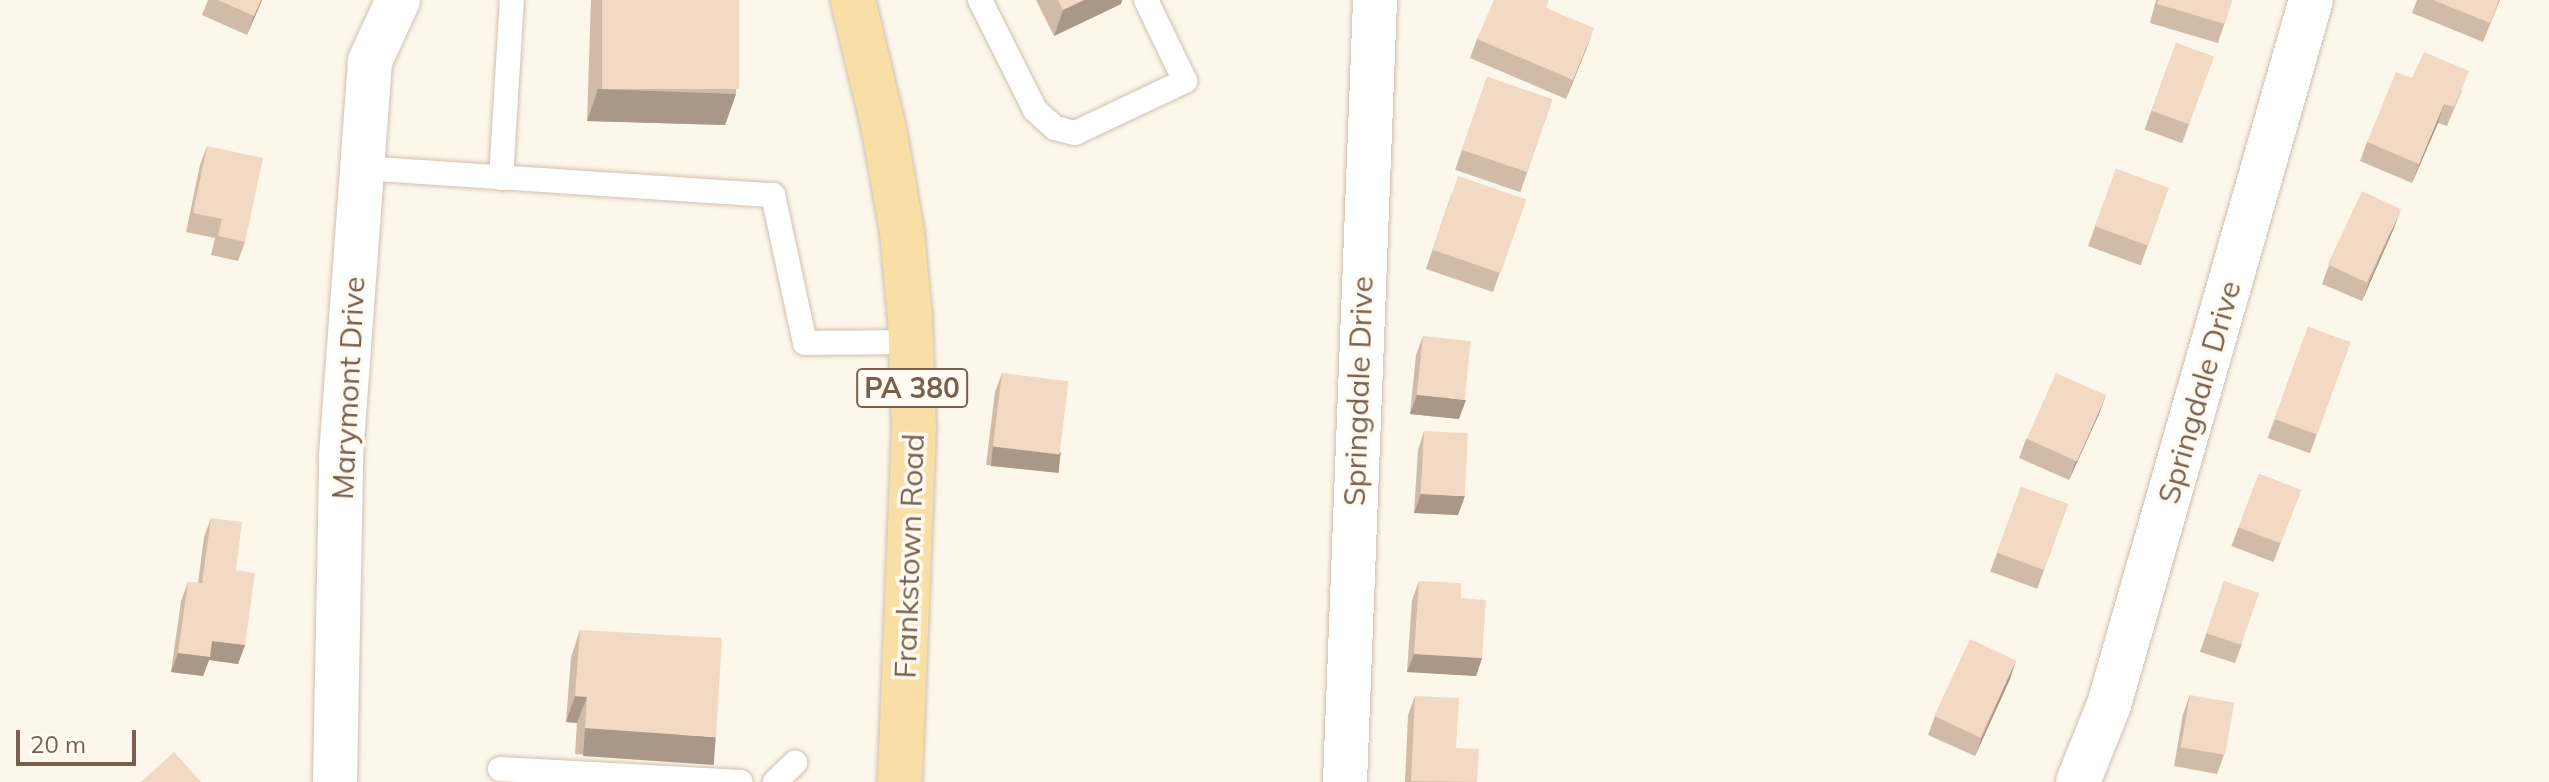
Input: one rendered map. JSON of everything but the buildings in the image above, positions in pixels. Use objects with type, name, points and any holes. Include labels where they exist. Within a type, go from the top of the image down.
[{"type":"main road","name":"Frankstown Road","points":[[853,0],[902,232],[910,342],[914,428],[900,782]]},
{"type":"street","name":"Marymont Drive","points":[[335,782],[341,456],[370,61],[398,0]]},
{"type":"street","name":"Springdale Drive","points":[[1345,782],[1375,0]]},
{"type":"street","name":"Springdale Drive","points":[[2078,782],[2109,705],[2311,0]]},
{"type":"lane","points":[[501,178],[512,0]]},
{"type":"lane","points":[[980,0],[1035,110],[1055,128],[1075,133],[1185,81],[1146,0]]},
{"type":"lane","points":[[362,168],[773,195],[805,343],[910,342]]},
{"type":"lane","points":[[775,782],[795,763]]},
{"type":"lane","points":[[500,769],[741,782]]}]
